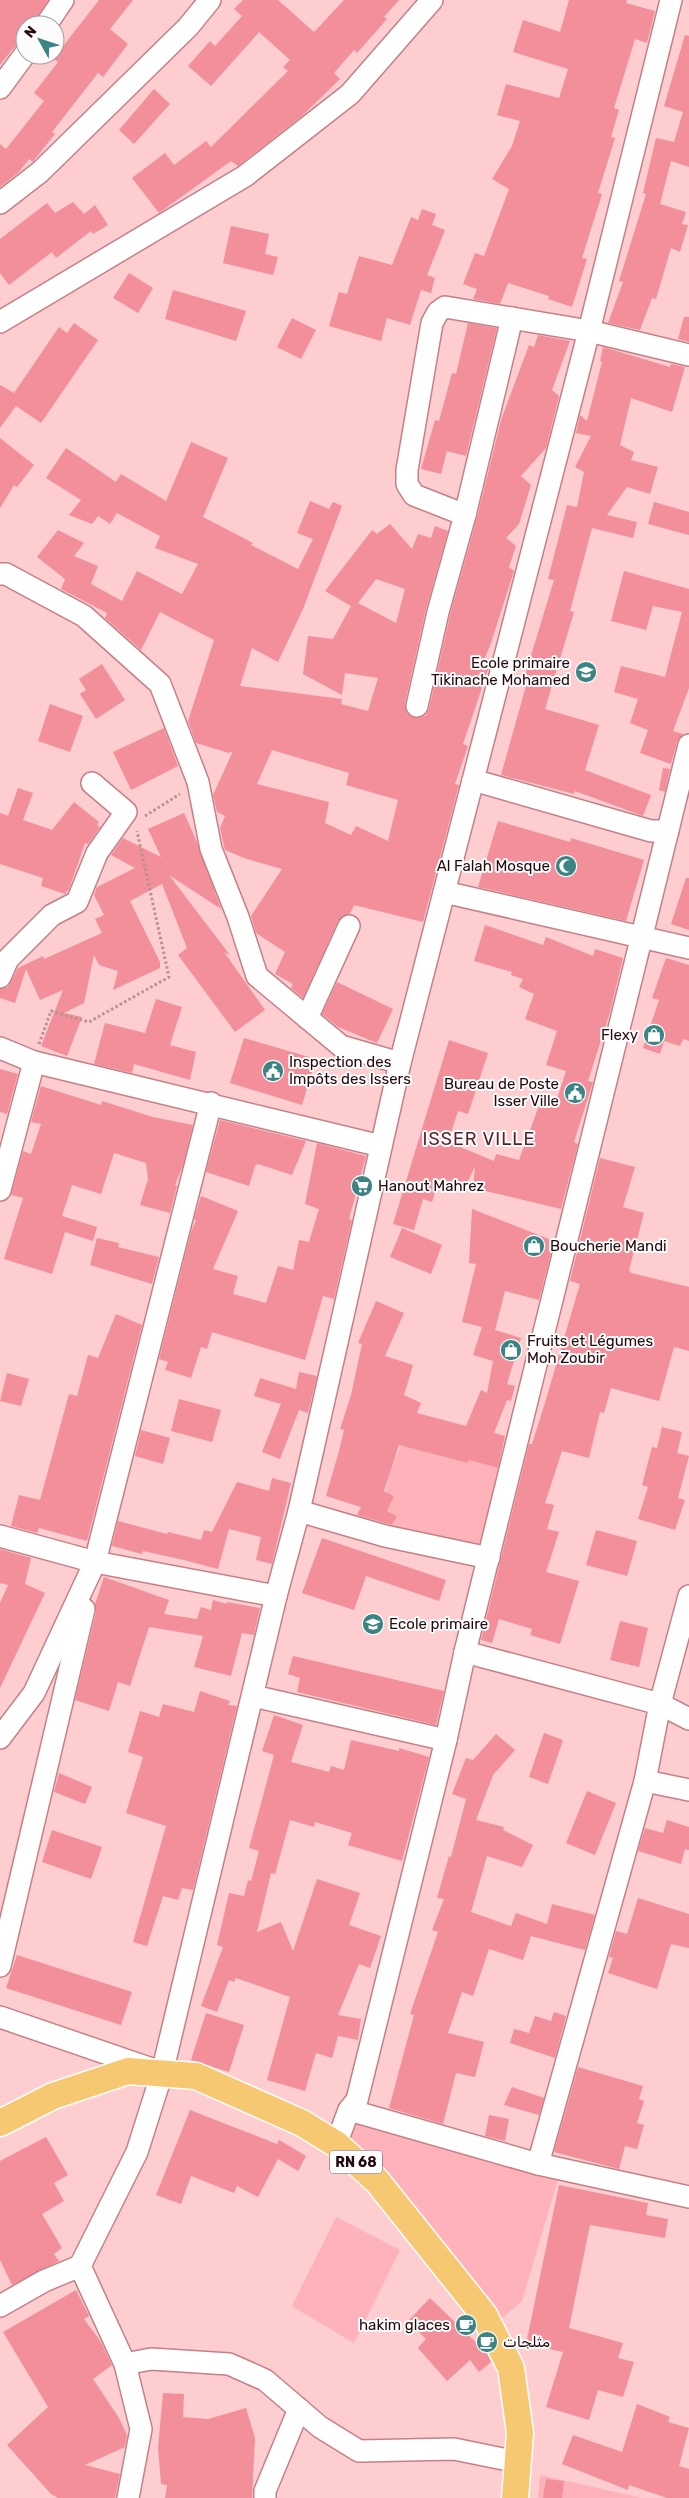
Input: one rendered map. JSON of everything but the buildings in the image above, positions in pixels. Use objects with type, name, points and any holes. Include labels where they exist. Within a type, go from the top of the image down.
[{"type":"main road","name":"RN 68","points":[[0,2123],[53,2096],[128,2071],[162,2073],[196,2076],[302,2123],[336,2144],[377,2181],[484,2315],[511,2368],[520,2433],[515,2498]]},
{"type":"street","points":[[53,15],[63,0]]},
{"type":"street","points":[[0,203],[40,172],[188,27],[210,0]]},
{"type":"street","points":[[0,322],[245,176],[350,94],[432,0]]},
{"type":"street","points":[[0,2306],[44,2281],[80,2266],[137,2152],[162,2073],[276,1596],[299,1510],[400,1064],[589,331],[671,0]]},
{"type":"street","points":[[0,88],[17,65]]},
{"type":"street","points":[[465,515],[414,495],[407,484],[407,470],[432,323],[438,312],[445,307],[589,331],[689,355]]},
{"type":"street","points":[[417,706],[438,612],[465,515],[512,318]]},
{"type":"street","points":[[0,574],[6,574],[84,616],[160,684],[198,782],[211,849],[238,918],[257,976],[341,1046],[400,1064]]},
{"type":"street","points":[[336,2144],[349,2110],[357,2100],[446,1740],[488,1558],[689,745]]},
{"type":"street","points":[[473,780],[650,831],[668,831]]},
{"type":"street","points":[[0,977],[8,959],[52,915],[78,902],[97,852],[126,812],[92,784]]},
{"type":"street","points":[[444,892],[689,948]]},
{"type":"street","points":[[307,1018],[350,926]]},
{"type":"street","points":[[0,1048],[34,1062],[211,1103],[381,1146]]},
{"type":"street","points":[[0,1190],[34,1062]]},
{"type":"street","points":[[0,1966],[95,1562],[211,1103]]},
{"type":"street","points":[[299,1510],[386,1536],[488,1558]]},
{"type":"street","points":[[0,1536],[95,1562],[276,1596]]},
{"type":"street","points":[[0,1738],[34,1693],[95,1562]]},
{"type":"street","points":[[538,2164],[646,1781],[660,1704],[689,1596]]},
{"type":"street","points":[[465,1652],[660,1704],[689,1719]]},
{"type":"street","points":[[253,1696],[446,1740]]},
{"type":"street","points":[[646,1781],[689,1790]]},
{"type":"street","points":[[0,2017],[162,2073]]},
{"type":"street","points":[[349,2110],[538,2164],[689,2197]]},
{"type":"street","points":[[80,2266],[125,2364],[141,2429],[128,2498]]},
{"type":"street","points":[[125,2364],[151,2359],[229,2364],[265,2380],[320,2427],[359,2451],[454,2448],[518,2462]]},
{"type":"street","points":[[265,2498],[265,2492],[299,2409]]},
{"type":"path","points":[[142,817],[170,800]]},
{"type":"path","points":[[34,1062],[50,1011],[89,1022],[169,977],[135,822]]},
{"type":"shaded area","points":[[401,1445],[468,1463],[471,1460],[510,1472],[489,1558],[388,1533],[397,1516],[387,1511],[394,1496],[386,1492],[389,1476]]},
{"type":"shaded area","points":[[349,2110],[558,2179],[522,2301],[493,2326],[336,2144]]},
{"type":"shaded area","points":[[336,2217],[400,2250],[354,2343],[292,2306]]},
{"type":"shaded area","points":[[540,2475],[642,2498],[538,2498]]},
{"type":"place","name":"Ecole primaire Tikinache Mohamed","points":[[586,672]]},
{"type":"place","name":"Al Falah Mosque","points":[[566,866]]},
{"type":"place","name":"Flexy","points":[[654,1035]]},
{"type":"place","name":"Inspection des Impôts des Issers","points":[[273,1071]]},
{"type":"place","name":"Bureau de Poste Isser Ville","points":[[575,1093]]},
{"type":"place","name":"Hanout Mahrez","points":[[362,1186]]},
{"type":"place","name":"Boucherie Mandi","points":[[534,1246]]},
{"type":"place","name":"Fruits et Légumes Moh Zoubir","points":[[511,1350]]},
{"type":"place","name":"Ecole primaire","points":[[373,1624]]},
{"type":"place","name":"hakim glaces","points":[[466,2325]]},
{"type":"place","name":"مثلجات","points":[[487,2342]]},
{"type":"district","name":"ISSER VILLE","points":[[479,1139]]}]
